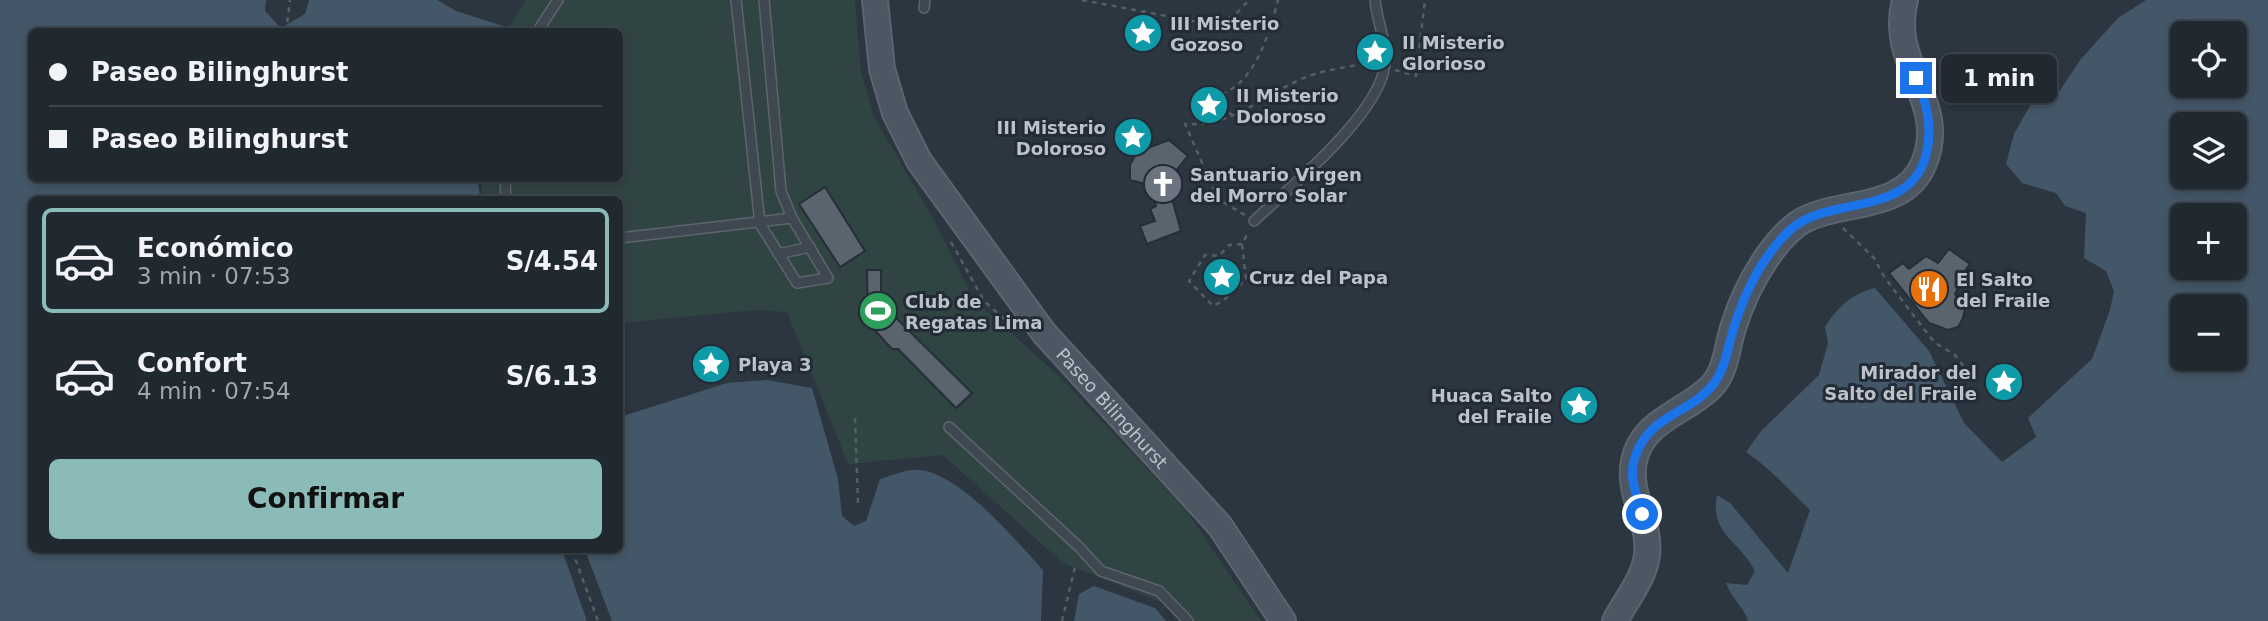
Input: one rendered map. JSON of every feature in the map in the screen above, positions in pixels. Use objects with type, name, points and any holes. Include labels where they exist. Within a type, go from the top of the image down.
[{"type":"main road","name":"Paseo Bilinghurst","points":[[875,0],[882,69],[895,113],[919,161],[1044,333],[1220,526],[1283,621]]},
{"type":"main road","points":[[1615,621],[1641,577],[1647,555],[1647,533],[1632,478],[1639,447],[1649,430],[1712,386],[1722,372],[1746,293],[1768,255],[1789,230],[1805,219],[1864,205],[1901,190],[1924,164],[1928,146],[1929,113],[1901,39],[1900,19],[1905,0]]},
{"type":"lane","points":[[540,28],[558,0]]},
{"type":"lane","points":[[736,0],[760,224],[797,283],[828,278],[792,218],[781,191],[764,0]]},
{"type":"lane","points":[[1254,221],[1326,154],[1375,93],[1385,67],[1385,43],[1375,0]]},
{"type":"lane","points":[[623,238],[760,224],[792,218]]},
{"type":"lane","points":[[778,254],[810,247]]},
{"type":"lane","points":[[949,427],[1079,547],[1101,571],[1167,597],[1188,621]]},
{"type":"path","points":[[286,28],[290,0]]},
{"type":"path","points":[[1082,0],[1214,24],[1235,15],[1249,0]]},
{"type":"path","points":[[1234,116],[1211,97],[1228,92],[1245,77],[1261,52],[1278,0]]},
{"type":"path","points":[[1254,221],[1218,198],[1185,124],[1214,124],[1299,80],[1362,64],[1366,60],[1416,76],[1425,0]]},
{"type":"path","points":[[1824,213],[1852,233],[1874,258],[1885,278],[1934,342],[1955,355],[1971,376]]},
{"type":"path","points":[[948,236],[965,272],[984,301],[1019,332]]},
{"type":"path","points":[[1242,244],[1246,279],[1223,301],[1213,306],[1189,281],[1205,255],[1219,256],[1229,245],[1242,244]]},
{"type":"path","points":[[855,418],[858,504]]},
{"type":"path","points":[[1062,621],[1079,547]]},
{"type":"path","points":[[573,553],[598,621]]},
{"type":"green space","name":"Club de Regatas Lima","points":[[526,0],[855,0],[861,72],[875,119],[930,213],[974,300],[1057,374],[1186,510],[1261,621],[1180,621],[1166,604],[1063,563],[943,455],[848,464],[787,312],[756,310],[623,323],[623,196],[482,196],[481,182],[623,182],[623,28],[508,28]]},
{"type":"water","points":[[0,0],[266,0],[265,11],[281,28],[28,28],[28,182],[478,182],[480,196],[28,196],[28,553],[563,553],[587,621],[0,621]]},
{"type":"water","points":[[309,0],[437,0],[456,11],[506,27],[281,28],[305,14]]},
{"type":"water","points":[[2146,0],[2268,0],[2268,621],[1748,621],[1726,583],[1747,585],[1755,571],[1722,529],[1716,508],[1717,495],[1730,503],[1788,573],[1810,510],[1746,452],[1762,430],[1819,375],[1828,343],[1825,327],[1846,302],[1875,288],[1929,351],[1964,423],[2002,462],[2036,437],[2028,418],[2092,359],[2114,291],[2106,271],[2084,258],[2086,213],[2065,206],[2056,193],[2022,183],[2006,164],[2014,134],[2031,104],[2058,93],[2081,59],[2118,18]]},
{"type":"water","points":[[767,380],[812,388],[838,479],[842,516],[854,526],[866,521],[880,479],[900,472],[929,472],[965,492],[1001,525],[1043,570],[1041,621],[612,621],[586,553],[623,553],[623,416],[727,383]]},
{"type":"water","points":[[1094,586],[1155,608],[1166,621],[1074,621],[1079,594]]},
{"type":"building","points":[[1169,140],[1188,156],[1171,177],[1175,186],[1169,188],[1181,231],[1147,244],[1140,226],[1155,221],[1150,209],[1156,206],[1150,185],[1130,180],[1130,165],[1137,152]]},
{"type":"building","points":[[825,187],[865,251],[840,267],[799,204]]},
{"type":"building","name":"El Salto del Fraile","points":[[1949,249],[1970,264],[1958,280],[1961,283],[1955,294],[1965,308],[1963,318],[1958,327],[1948,330],[1929,323],[1889,273],[1903,263],[1909,269],[1926,256],[1938,263]]},
{"type":"building","points":[[867,270],[881,270],[881,303],[972,393],[956,408],[898,349],[892,349],[868,323]]},
{"type":"place","name":"III Misterio Gozoso","points":[[1143,33]]},
{"type":"place","name":"II Misterio Glorioso","points":[[1375,52]]},
{"type":"place","name":"II Misterio Doloroso","points":[[1209,105]]},
{"type":"place","name":"III Misterio Doloroso","points":[[1133,137]]},
{"type":"place","name":"Santuario Virgen del Morro Solar","points":[[1163,184]]},
{"type":"place","name":"Cruz del Papa","points":[[1222,277]]},
{"type":"place","name":"El Salto del Fraile","points":[[1929,289]]},
{"type":"place","name":"Club de Regatas Lima","points":[[878,311]]},
{"type":"place","name":"Playa 3","points":[[711,364]]},
{"type":"place","name":"Mirador del Salto del Fraile","points":[[2004,382]]},
{"type":"place","name":"Huaca Salto del Fraile","points":[[1579,405]]},
{"type":"route","points":[[1642,514],[1632,478],[1639,447],[1649,430],[1712,386],[1722,372],[1746,293],[1768,255],[1789,230],[1805,219],[1888,197],[1901,190],[1924,164],[1928,146],[1929,113],[1916,78]]}]
